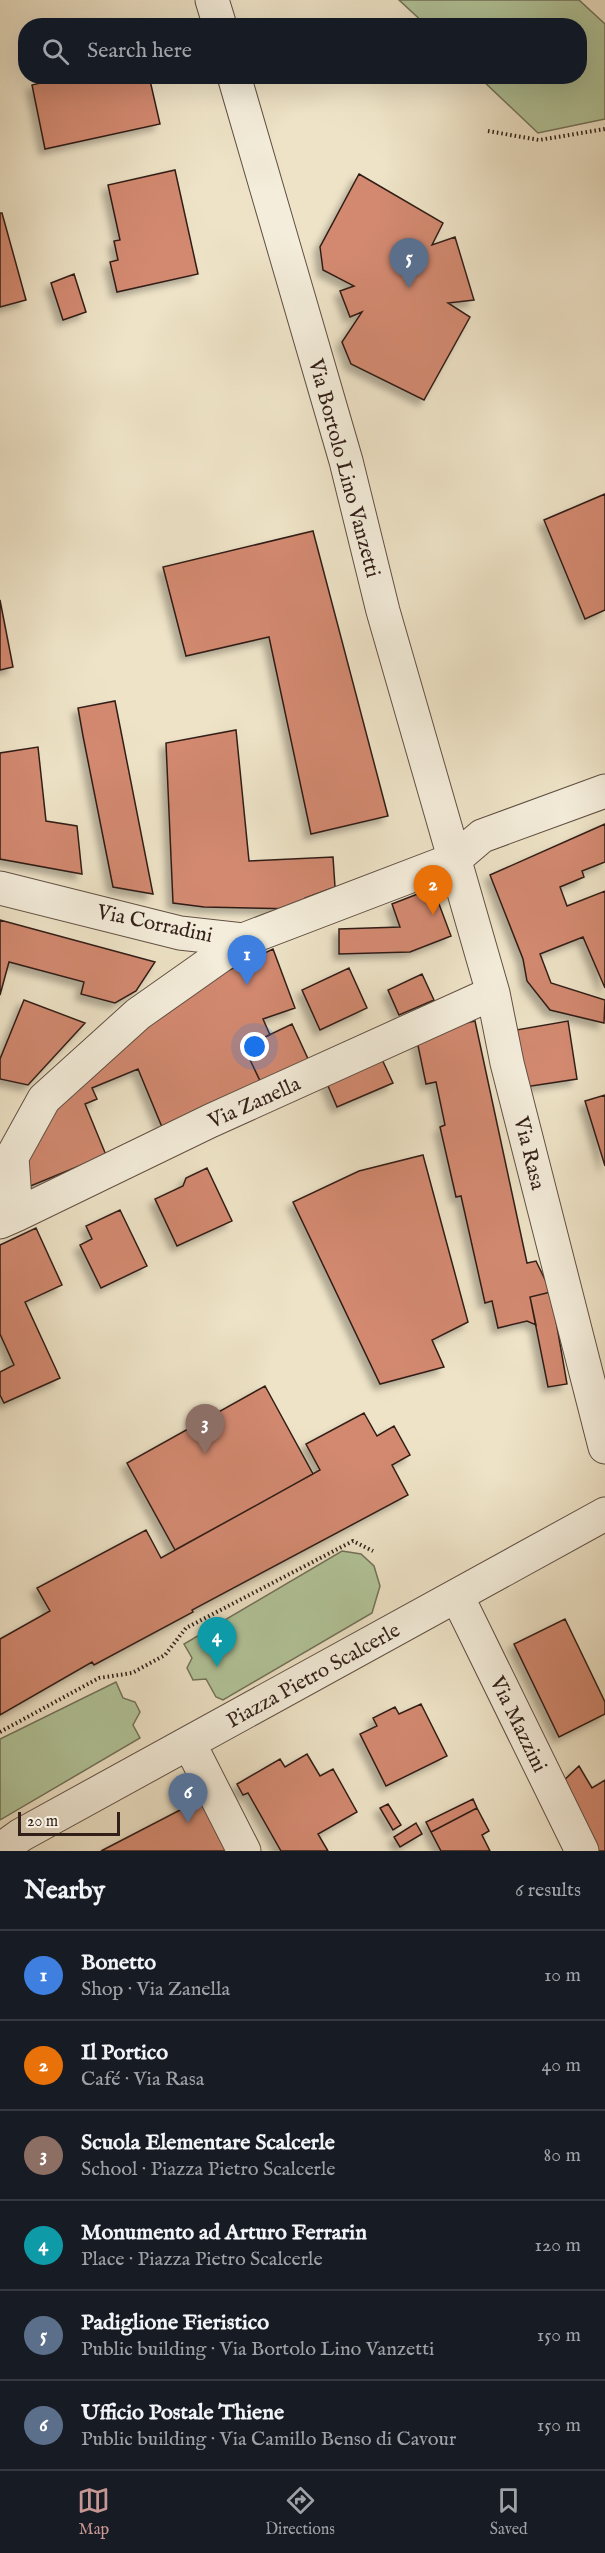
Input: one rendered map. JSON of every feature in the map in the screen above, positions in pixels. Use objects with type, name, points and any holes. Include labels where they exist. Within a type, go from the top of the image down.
[{"type":"street","points":[[212,0],[218,18]]},
{"type":"street","name":"Via Bortolo Lino Vanzetti","points":[[236,84],[346,461],[383,611],[455,859]]},
{"type":"street","name":"Via Corradini","points":[[0,888],[180,933],[243,940],[455,859],[482,836],[605,791]]},
{"type":"street","name":"Via Rasa","points":[[455,859],[494,993],[507,1063],[605,1447]]},
{"type":"street","name":"Via Zanella","points":[[243,940],[138,1014],[44,1099],[12,1157],[8,1219],[210,1121],[494,993]]},
{"type":"street","name":"Piazza Pietro Scalcerle","points":[[7,1840],[189,1743],[605,1514]]},
{"type":"street","name":"Via Mazzini","points":[[457,1596],[582,1851]]},
{"type":"street","points":[[189,1743],[244,1851]]},
{"type":"path","points":[[488,131],[539,140],[605,129]]},
{"type":"path","points":[[0,1732],[99,1678],[132,1673],[157,1660],[165,1655],[186,1628],[353,1541],[373,1551]]},
{"type":"green space","points":[[399,0],[579,0],[605,24],[605,119],[538,133],[486,84],[587,84],[587,18],[418,18]]},
{"type":"green space","points":[[342,1551],[361,1554],[374,1566],[380,1586],[372,1613],[223,1700],[216,1697],[206,1679],[193,1680],[187,1668],[192,1658],[184,1644]]},
{"type":"green space","points":[[116,1682],[123,1698],[135,1702],[140,1712],[133,1725],[140,1738],[0,1820],[0,1739]]},
{"type":"building","points":[[151,84],[160,124],[45,149],[32,85]]},
{"type":"building","points":[[175,170],[198,274],[117,292],[110,262],[118,260],[114,241],[120,240],[108,185]]},
{"type":"building","points":[[359,174],[443,223],[432,245],[455,237],[474,300],[448,303],[470,317],[424,400],[351,364],[342,342],[362,312],[350,317],[340,291],[354,286],[323,270],[320,247]]},
{"type":"building","points":[[0,213],[2,213],[26,300],[0,307]]},
{"type":"building","points":[[74,274],[86,312],[63,320],[51,283]]},
{"type":"building","points":[[605,494],[605,610],[585,619],[544,520]]},
{"type":"building","points":[[313,531],[388,816],[311,834],[269,637],[186,656],[163,567]]},
{"type":"building","points":[[0,600],[13,667],[0,670]]},
{"type":"building","points":[[115,701],[153,894],[113,887],[83,736],[78,708]]},
{"type":"building","points":[[236,730],[249,861],[333,857],[335,887],[305,898],[305,906],[299,909],[204,907],[173,903],[166,743]]},
{"type":"building","points":[[38,747],[46,821],[77,826],[82,874],[0,859],[0,753]]},
{"type":"building","points":[[605,824],[605,862],[582,871],[584,877],[560,887],[567,906],[605,891],[605,988],[583,937],[540,954],[551,983],[605,1000],[604,1023],[550,1010],[527,981],[523,959],[490,875]]},
{"type":"building","points":[[433,888],[451,936],[410,952],[339,954],[339,929],[400,927],[392,904]]},
{"type":"building","points":[[0,920],[155,962],[136,991],[115,1003],[81,994],[84,982],[9,962],[0,995]]},
{"type":"building","points":[[273,949],[295,1008],[263,1019],[270,1035],[244,1047],[261,1083],[162,1127],[138,1069],[92,1088],[97,1099],[85,1104],[106,1155],[28,1187],[16,1158],[78,1072],[200,984]]},
{"type":"building","points":[[349,968],[367,1008],[320,1030],[302,990]]},
{"type":"building","points":[[422,974],[434,1000],[399,1015],[388,990]]},
{"type":"building","points":[[24,1000],[85,1023],[28,1085],[0,1079],[0,1059]]},
{"type":"building","points":[[475,1021],[527,1263],[536,1261],[551,1292],[530,1297],[536,1325],[527,1321],[498,1328],[492,1301],[485,1303],[461,1196],[456,1197],[440,1127],[445,1125],[436,1082],[426,1084],[416,1036]]},
{"type":"building","points":[[568,1021],[577,1079],[525,1087],[516,1030]]},
{"type":"building","points":[[292,1024],[309,1061],[261,1083],[244,1047]]},
{"type":"building","points":[[380,1055],[393,1083],[337,1107],[325,1079]]},
{"type":"building","points":[[605,1095],[605,1166],[585,1101]]},
{"type":"building","points":[[423,1155],[468,1322],[432,1340],[444,1367],[380,1384],[293,1202],[359,1171]]},
{"type":"building","points":[[207,1168],[232,1221],[177,1246],[155,1199],[183,1186],[186,1178]]},
{"type":"building","points":[[120,1210],[147,1266],[101,1288],[80,1245],[92,1239],[86,1226]]},
{"type":"building","points":[[36,1228],[62,1285],[25,1302],[60,1378],[4,1403],[0,1395],[0,1372],[14,1365],[0,1334],[0,1245]]},
{"type":"building","points":[[551,1292],[567,1384],[548,1387],[530,1297]]},
{"type":"building","points":[[265,1386],[313,1474],[175,1550],[127,1463]]},
{"type":"building","points":[[364,1413],[377,1436],[394,1426],[410,1455],[392,1465],[408,1495],[94,1665],[92,1662],[0,1715],[0,1639],[50,1611],[37,1588],[146,1530],[161,1558],[320,1470],[306,1444]]},
{"type":"building","points":[[565,1619],[605,1702],[605,1714],[559,1737],[514,1644]]},
{"type":"building","points":[[421,1704],[447,1756],[386,1786],[360,1734],[377,1726],[373,1718],[395,1707],[399,1714]]},
{"type":"building","points":[[307,1754],[320,1776],[333,1769],[357,1812],[318,1834],[328,1851],[281,1851],[248,1793],[243,1795],[237,1784],[280,1759],[285,1767]]},
{"type":"building","points":[[579,1766],[592,1788],[605,1780],[605,1851],[590,1851],[558,1786]]},
{"type":"building","points":[[207,1796],[236,1851],[101,1851]]},
{"type":"building","points":[[473,1799],[477,1808],[431,1832],[426,1822]]},
{"type":"building","points":[[388,1804],[401,1825],[393,1830],[380,1808]]},
{"type":"building","points":[[477,1808],[489,1831],[482,1835],[490,1851],[441,1851],[431,1832]]},
{"type":"building","points":[[416,1823],[422,1834],[400,1847],[394,1837]]},
{"type":"place","name":"Padiglione Fieristico","points":[[409,288]]},
{"type":"place","name":"Il Portico","points":[[433,915]]},
{"type":"place","name":"Bonetto","points":[[247,985]]},
{"type":"place","name":"Scuola Elementare Scalcerle","points":[[205,1454]]},
{"type":"place","name":"Monumento ad Arturo Ferrarin","points":[[217,1667]]},
{"type":"place","name":"Ufficio Postale Thiene","points":[[188,1823]]}]
